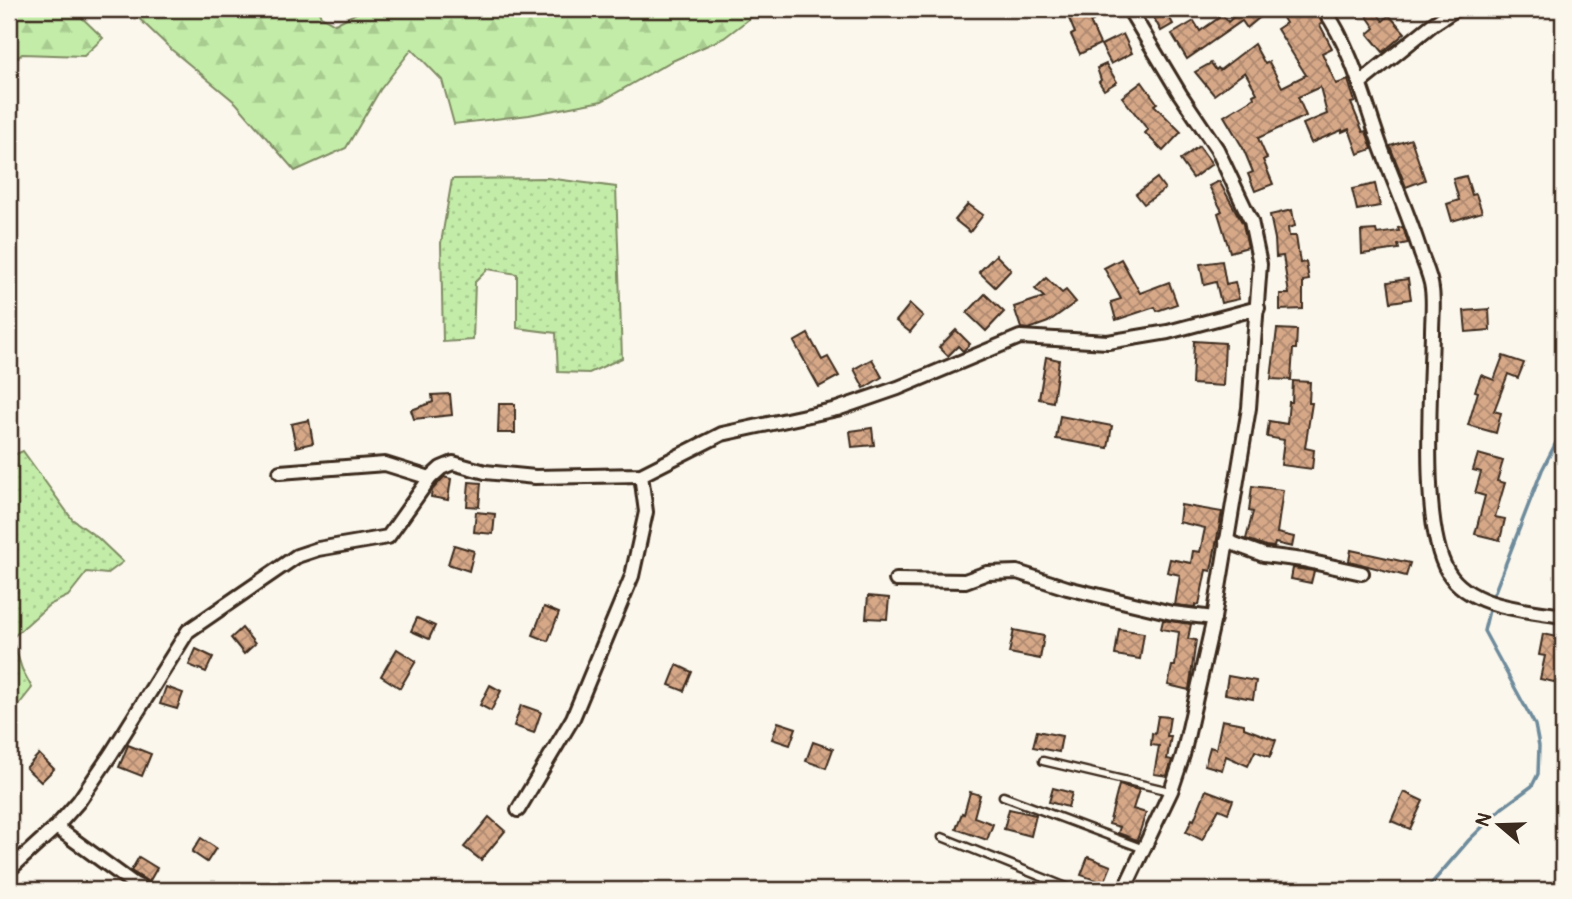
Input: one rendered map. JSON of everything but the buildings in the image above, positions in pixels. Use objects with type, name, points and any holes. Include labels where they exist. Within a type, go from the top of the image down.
[{"type":"street","points":[[1124,890],[1171,791],[1183,755],[1214,618],[1249,408],[1260,264],[1251,221],[1217,149],[1129,9]]},
{"type":"street","points":[[1324,9],[1336,27],[1361,82],[1432,289],[1430,476],[1435,534],[1440,557],[1448,573],[1466,591],[1500,605],[1563,616]]},
{"type":"street","points":[[1361,82],[1433,24],[1457,9]]},
{"type":"street","points":[[9,870],[56,827],[79,801],[188,631],[297,556],[318,549],[388,537],[430,478],[441,468],[453,463],[485,472],[535,477],[641,475],[722,434],[837,409],[898,388],[1020,337],[1108,342],[1168,332],[1258,308]]},
{"type":"street","points":[[279,472],[385,464],[430,478]]},
{"type":"street","points":[[518,810],[573,718],[632,576],[646,512],[641,475]]},
{"type":"street","points":[[1226,541],[1264,555],[1303,560],[1362,573]]},
{"type":"street","points":[[896,580],[965,581],[987,573],[1017,572],[1067,588],[1172,613],[1214,618]]},
{"type":"street","points":[[56,827],[146,890]]},
{"type":"lane","points":[[1043,761],[1171,791]]},
{"type":"lane","points":[[1003,796],[1144,849]]},
{"type":"lane","points":[[942,837],[1074,890]]},
{"type":"green space","points":[[9,9],[73,9],[103,38],[84,56],[22,54],[9,65]]},
{"type":"green space","points":[[129,9],[317,9],[321,16],[335,24],[364,9],[762,9],[724,38],[670,62],[602,101],[529,115],[454,124],[442,80],[412,49],[380,90],[346,148],[295,171],[236,103],[172,50]]},
{"type":"green space","points":[[547,178],[616,187],[622,358],[589,373],[558,372],[556,333],[517,328],[517,274],[488,269],[475,282],[473,340],[443,342],[441,243],[452,179]]},
{"type":"green space","points":[[23,451],[72,519],[98,538],[123,562],[107,574],[87,572],[68,596],[49,605],[12,638],[22,669],[32,688],[9,717],[9,457]]},
{"type":"waterway","points":[[1492,599],[1542,470],[1563,429]]},
{"type":"waterway","points":[[1426,890],[1469,840],[1502,808],[1532,786],[1538,774],[1539,746],[1535,725],[1484,631],[1490,606]]}]
